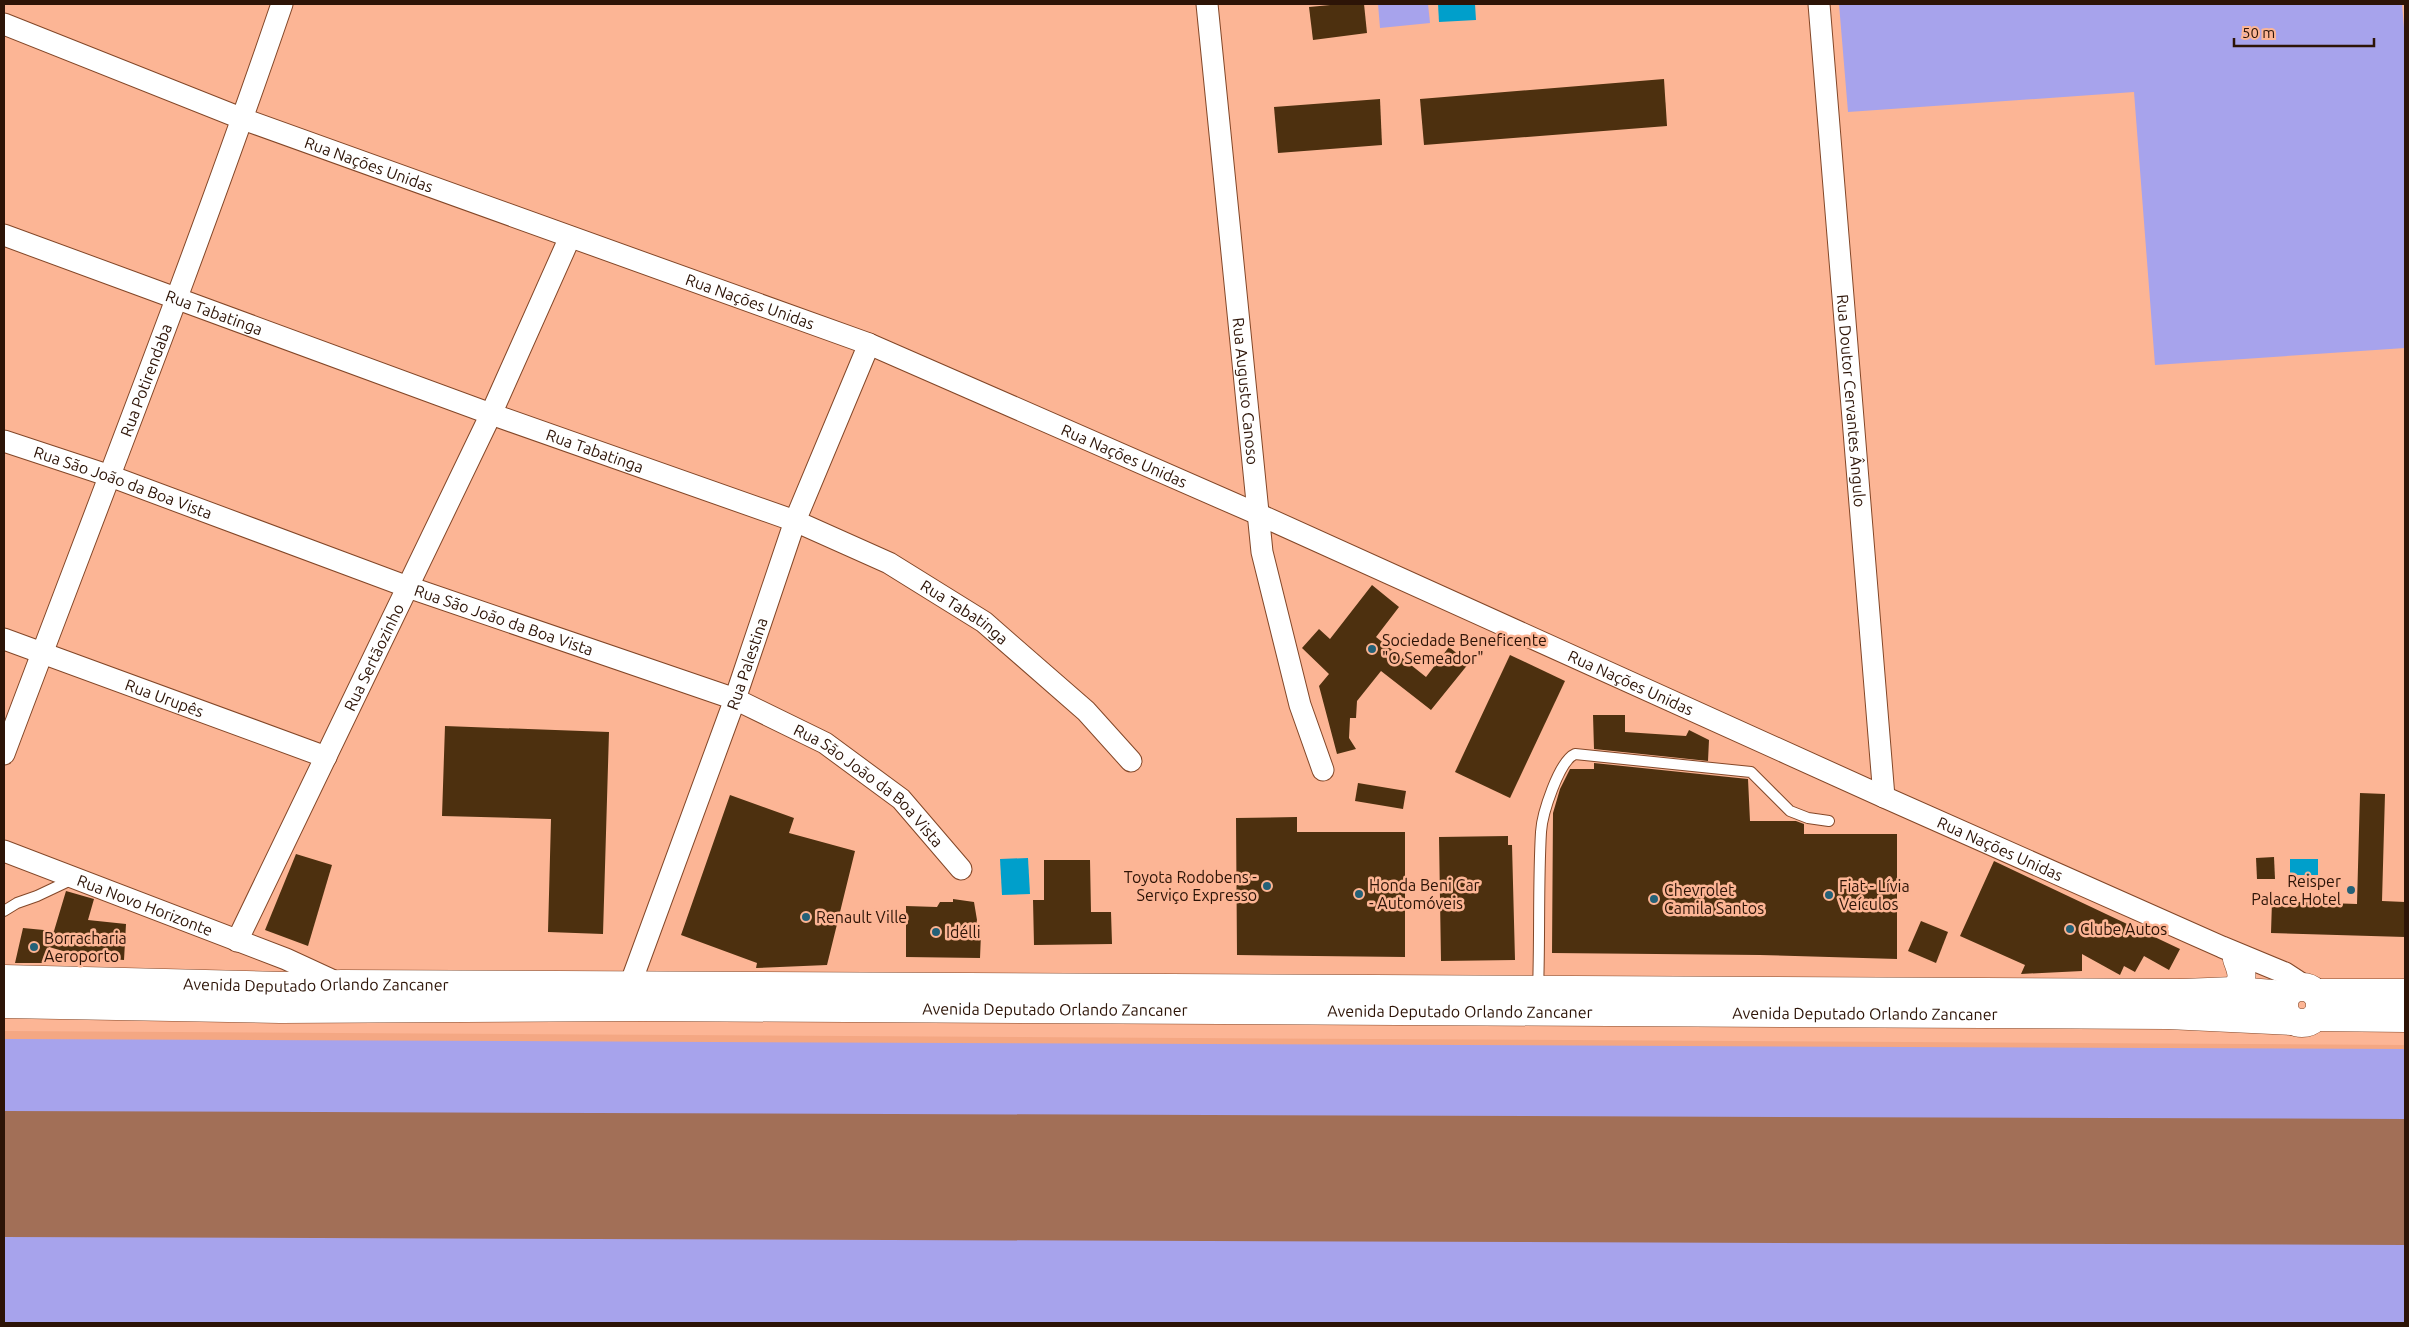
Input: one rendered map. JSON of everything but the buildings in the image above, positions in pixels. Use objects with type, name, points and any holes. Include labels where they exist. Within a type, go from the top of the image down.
[{"type":"main road","points":[[2229,953],[2243,975],[2241,984],[2234,991]]},
{"type":"main road","name":"Avenida Deputado Orlando Zancaner","points":[[4,979],[281,986],[342,984],[574,996]]},
{"type":"main road","name":"Avenida Deputado Orlando Zancaner","points":[[4,1004],[280,1009],[574,996],[1538,991],[2183,994],[2234,991],[2405,1018]]},
{"type":"main road","name":"Avenida Deputado Orlando Zancaner","points":[[687,996],[2168,1015],[2405,993]]},
{"type":"street","name":"Rua Potirendaba","points":[[4,754],[176,300],[282,4]]},
{"type":"street","name":"Rua Augusto Canoso","points":[[1207,4],[1264,562],[1300,705],[1323,770]]},
{"type":"street","name":"Rua Doutor Cervantes Ângulo","points":[[1819,4],[1884,798]]},
{"type":"street","name":"Rua Nações Unidas","points":[[4,24],[242,119],[869,344],[1260,516],[2229,953],[2304,1003]]},
{"type":"street","name":"Rua Tabatinga","points":[[4,235],[176,300],[795,521],[889,563],[984,622],[1086,711],[1131,760]]},
{"type":"street","name":"Rua Sertãozinho","points":[[237,941],[492,414],[570,237]]},
{"type":"street","name":"Rua Palestina","points":[[629,996],[795,521],[869,344]]},
{"type":"street","name":"Rua São João da Boa Vista","points":[[4,441],[110,476],[408,587],[734,699],[824,743],[901,799],[961,869]]},
{"type":"street","name":"Rua Urupês","points":[[4,639],[326,757]]},
{"type":"street","name":"Rua Novo Horizonte","points":[[4,851],[286,959],[342,984]]},
{"type":"street","points":[[281,986],[289,977],[289,965],[286,959]]},
{"type":"lane","points":[[1538,991],[1541,832],[1550,798],[1563,765],[1571,756],[1575,754],[1751,772],[1790,811],[1808,818],[1829,821]]},
{"type":"lane","points":[[4,911],[16,903],[37,896],[75,878]]},
{"type":"shaded area","points":[[1378,4],[1428,4],[1430,23],[1380,28]]},
{"type":"shaded area","points":[[1839,4],[2402,4],[2405,40],[2405,348],[2155,365],[2134,92],[1848,112]]},
{"type":"shaded area","points":[[4,1031],[2405,1045],[2405,1323],[4,1323]]},
{"type":"shaded area","points":[[4,1039],[2405,1049],[2405,1147],[4,1143]]},
{"type":"shaded area","points":[[4,1202],[2405,1214],[2405,1323],[4,1323]]},
{"type":"water","points":[[1438,4],[1475,4],[1476,20],[1439,22]]},
{"type":"water","points":[[1028,858],[1030,894],[1002,895],[1000,859]]},
{"type":"water","points":[[2290,859],[2318,859],[2318,875],[2290,875]]},
{"type":"runway","points":[[4,1174],[2405,1182]]},
{"type":"place","name":"Sociedade Beneficente \"O Semeador\"","points":[[1372,649]]},
{"type":"place","name":"Toyota Rodobens - Serviço Expresso","points":[[1267,886]]},
{"type":"place","name":"Reisper Palace Hotel","points":[[2351,890]]},
{"type":"place","name":"Honda Beni Car - Automóveis","points":[[1359,894]]},
{"type":"place","name":"Fiat - Lívia Veículos","points":[[1829,895]]},
{"type":"place","name":"Chevrolet Camila Santos","points":[[1654,899]]},
{"type":"place","name":"Renault Ville","points":[[806,917]]},
{"type":"place","name":"Clube Autos","points":[[2070,929]]},
{"type":"place","name":"Idélli","points":[[936,932]]},
{"type":"place","name":"Borracharia Aeroporto","points":[[34,947]]}]
